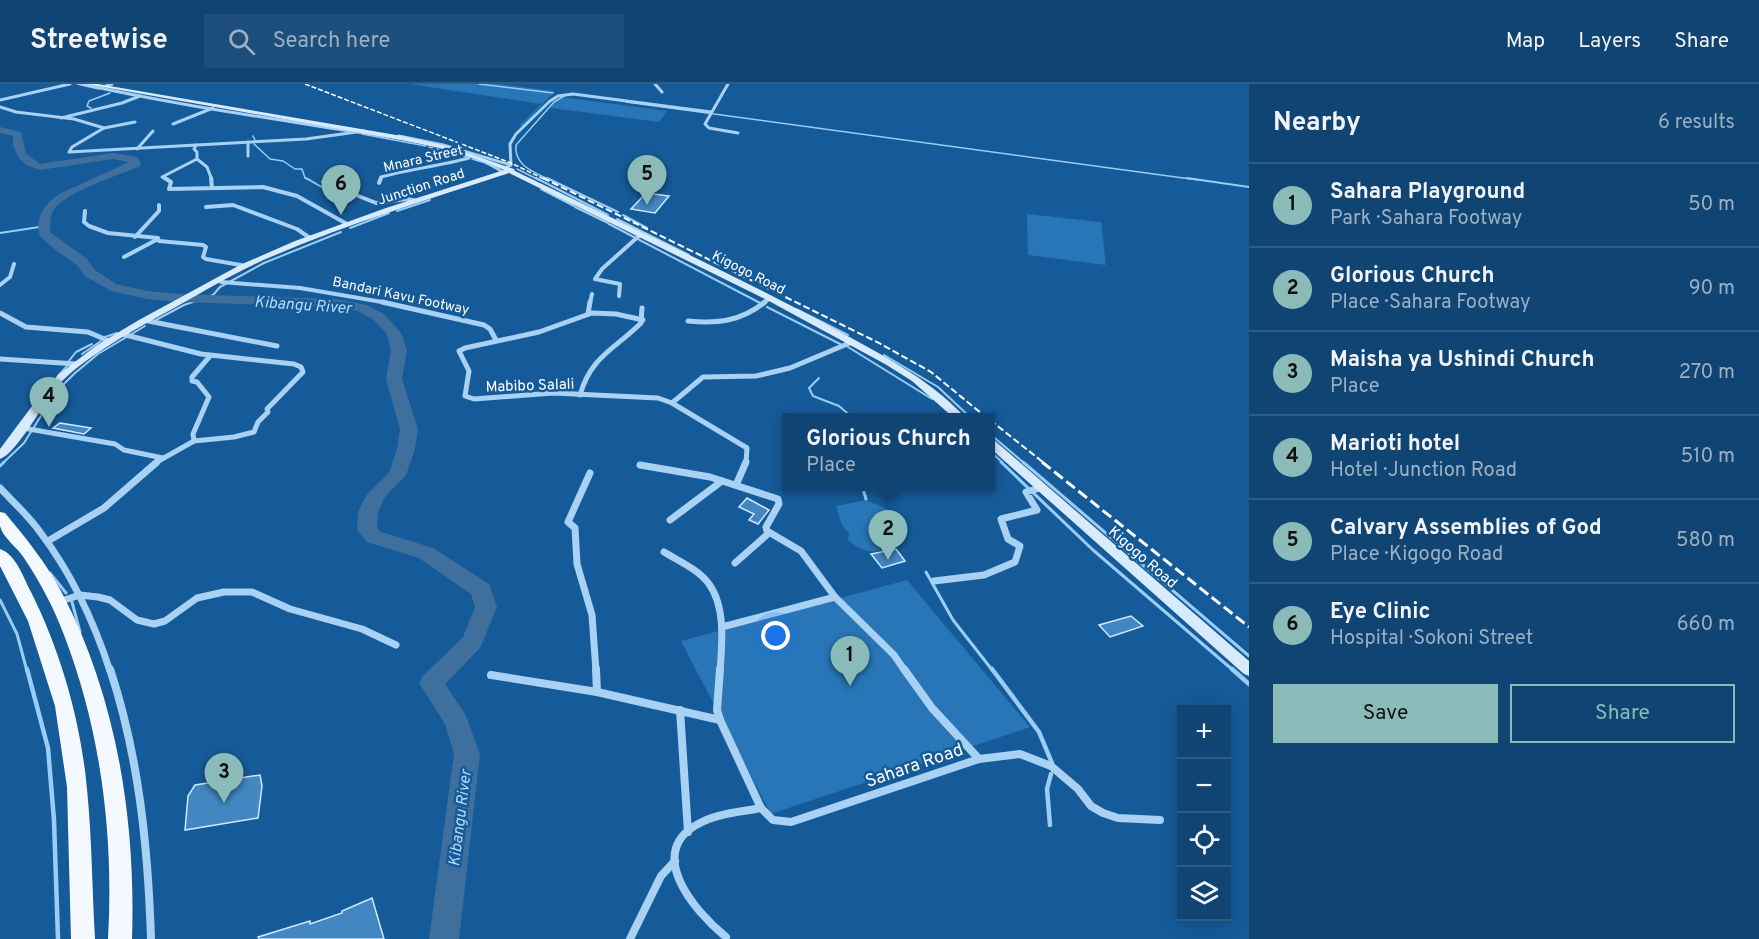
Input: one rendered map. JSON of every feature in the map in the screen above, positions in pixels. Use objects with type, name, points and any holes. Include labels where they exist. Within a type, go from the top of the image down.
[{"type":"main road","name":"Kigogo Road","points":[[88,84],[448,148],[508,169],[770,298],[852,342],[915,379],[956,413]]},
{"type":"main road","name":"Junction Road","points":[[208,288],[243,267],[310,238],[508,169]]},
{"type":"main road","name":"Junction Road","points":[[208,288],[243,267]]},
{"type":"main road","points":[[0,456],[24,429],[59,379],[77,364],[109,341],[208,288]]},
{"type":"main road","points":[[135,326],[178,304]]},
{"type":"main road","name":"Kigogo Road","points":[[995,447],[1249,670]]},
{"type":"main road","points":[[0,517],[35,561],[58,602],[81,656],[92,692],[107,756],[121,862],[120,939]]},
{"type":"main road","points":[[0,555],[12,570],[37,621],[64,706],[77,787],[83,939]]},
{"type":"street","points":[[0,100],[70,84]]},
{"type":"street","points":[[82,84],[214,107]]},
{"type":"street","points":[[97,84],[413,138],[508,169],[510,144],[516,134],[549,101],[558,96],[574,95],[711,112]]},
{"type":"street","points":[[106,86],[112,84]]},
{"type":"street","points":[[655,84],[662,92]]},
{"type":"street","points":[[728,84],[705,124],[707,128],[738,133]]},
{"type":"street","points":[[60,118],[141,96]]},
{"type":"street","points":[[173,124],[214,107]]},
{"type":"street","points":[[1,109],[93,124],[104,128]]},
{"type":"street","points":[[135,122],[104,128],[68,151],[248,142],[363,132]]},
{"type":"street","points":[[136,149],[153,131]]},
{"type":"street","points":[[248,142],[248,156]]},
{"type":"street","points":[[196,145],[194,149],[197,152],[197,159]]},
{"type":"street","name":"Mnara Street","points":[[379,183],[381,177],[473,157]]},
{"type":"street","points":[[212,188],[210,170],[203,161],[197,159],[162,177],[171,182],[169,189],[212,188],[255,186],[292,194],[347,224]]},
{"type":"street","points":[[323,182],[375,203],[406,199],[417,201]]},
{"type":"street","points":[[206,207],[229,204],[237,206],[297,229],[310,238]]},
{"type":"street","points":[[135,237],[159,211],[159,205]]},
{"type":"street","points":[[85,211],[84,222],[89,227],[135,237],[158,238],[159,241],[203,245],[206,247],[203,257],[206,259],[243,267]]},
{"type":"street","points":[[619,296],[620,284],[595,279],[602,269],[640,235]]},
{"type":"street","points":[[124,257],[158,238]]},
{"type":"street","points":[[0,285],[10,277],[14,264]]},
{"type":"street","name":"Bandari Kavu Footway","points":[[220,282],[308,289],[402,305],[484,325],[490,329],[496,340]]},
{"type":"street","points":[[588,314],[592,294]]},
{"type":"street","points":[[688,321],[724,324],[737,321],[770,298]]},
{"type":"street","points":[[580,395],[584,379],[590,368],[614,343],[639,326],[643,320],[642,308]]},
{"type":"street","points":[[0,313],[26,327],[88,332],[109,341]]},
{"type":"street","name":"Mabibo Salali","points":[[643,320],[605,313],[588,314],[539,332],[476,344],[459,351],[469,371],[465,396],[474,399],[530,394],[630,395],[658,398],[672,403],[747,448],[746,463],[736,485]]},
{"type":"street","points":[[148,321],[277,346]]},
{"type":"street","points":[[48,541],[94,515],[138,476],[163,458],[195,441],[254,432],[258,422],[268,412],[267,409],[303,372],[301,367],[291,363],[210,356],[122,334]]},
{"type":"street","points":[[672,403],[703,377],[756,376],[790,368],[852,342]]},
{"type":"street","points":[[195,441],[192,438],[193,434],[209,397],[196,382],[192,381],[210,356]]},
{"type":"street","points":[[0,359],[77,364]]},
{"type":"street","points":[[24,429],[115,444],[124,450],[163,458]]},
{"type":"street","points":[[640,465],[694,473],[772,496],[779,501],[766,527],[769,533],[801,551],[836,597],[894,655],[932,708],[979,759]]},
{"type":"street","points":[[590,472],[568,522],[575,528],[577,564],[592,615],[597,692]]},
{"type":"street","points":[[670,520],[722,481]]},
{"type":"street","points":[[0,488],[20,505],[48,541],[80,595],[104,651],[125,716],[134,759],[151,911],[151,939]]},
{"type":"street","points":[[934,581],[984,575],[1015,562],[1020,547],[1008,539],[1001,519],[1037,510],[1026,492],[1040,488]]},
{"type":"street","points":[[735,563],[769,533]]},
{"type":"street","points":[[664,552],[709,585],[715,596],[722,627],[717,710],[761,807],[713,818],[695,825],[677,850],[675,861],[681,888],[702,916],[726,937]]},
{"type":"street","points":[[58,602],[80,595],[110,600],[137,620],[154,624],[165,621],[197,598],[224,592],[252,592],[290,609],[362,629],[396,645]]},
{"type":"street","points":[[722,627],[836,597]]},
{"type":"street","points":[[491,675],[597,692],[720,720]]},
{"type":"street","points":[[680,710],[688,832]]},
{"type":"street","name":"Sahara Road","points":[[761,807],[773,820],[791,822],[979,759],[1020,754],[1032,757],[1061,772],[1091,806],[1103,813],[1118,818],[1160,820]]},
{"type":"street","points":[[630,939],[662,876],[675,861]]},
{"type":"shaded area","points":[[410,84],[499,84],[555,91],[523,126],[519,126],[541,104]]},
{"type":"shaded area","points":[[563,97],[667,111],[659,122],[551,108],[553,102]]},
{"type":"shaded area","points":[[1027,214],[1101,222],[1106,265],[1028,255]]},
{"type":"shaded area","points":[[866,500],[887,509],[886,518],[894,522],[894,529],[883,530],[887,549],[866,550],[848,540],[849,533],[842,525],[836,506]]},
{"type":"shaded area","points":[[907,580],[1030,727],[771,814],[681,641]]},
{"type":"building","points":[[646,193],[669,196],[655,213],[631,209]]},
{"type":"building","points":[[60,423],[91,428],[84,434],[53,428]]},
{"type":"building","points":[[747,498],[769,510],[758,524],[749,520],[754,514],[739,507]]},
{"type":"building","points":[[896,549],[905,561],[882,568],[871,554]]},
{"type":"building","points":[[1131,616],[1143,626],[1110,637],[1099,625]]},
{"type":"building","points":[[260,775],[262,786],[258,818],[185,830],[188,796],[195,785]]},
{"type":"building","points":[[372,898],[384,939],[259,939],[258,937],[310,921],[310,924],[342,913]]},
{"type":"waterway","points":[[77,84],[99,89]]},
{"type":"waterway","points":[[479,84],[553,93]]},
{"type":"waterway","points":[[91,108],[87,106],[89,101],[110,93]]},
{"type":"waterway","points":[[550,180],[522,163],[518,158],[516,145],[554,102],[564,96]]},
{"type":"waterway","points":[[626,102],[1198,180]]},
{"type":"waterway","name":"Kibangu River","points":[[0,130],[18,134],[17,140],[22,155],[29,163],[40,167],[113,156],[133,159],[136,164],[63,196],[53,203],[45,216],[44,233],[58,246],[82,262],[90,273],[111,287],[147,295],[180,298],[335,303],[362,308],[379,317],[394,333],[399,350],[394,379],[409,429],[406,449],[397,475],[377,494],[368,512],[367,530],[374,537],[426,553],[481,590],[486,607],[472,642],[431,683],[456,721],[467,754],[444,939]]},
{"type":"waterway","points":[[362,134],[426,146]]},
{"type":"waterway","points":[[253,136],[255,140]]},
{"type":"waterway","points":[[254,144],[270,159],[283,161],[295,169],[302,169],[305,178],[308,179]]},
{"type":"waterway","points":[[429,147],[467,157]]},
{"type":"waterway","points":[[472,159],[482,162]]},
{"type":"waterway","points":[[517,169],[539,180]]},
{"type":"waterway","points":[[536,178],[608,215]]},
{"type":"waterway","points":[[547,178],[618,212]]},
{"type":"waterway","points":[[1187,178],[1249,187]]},
{"type":"waterway","points":[[308,179],[332,193],[343,206]]},
{"type":"waterway","points":[[541,189],[574,206]]},
{"type":"waterway","points":[[397,211],[430,200]]},
{"type":"waterway","points":[[575,207],[608,223]]},
{"type":"waterway","points":[[350,228],[389,213]]},
{"type":"waterway","points":[[623,215],[647,228]]},
{"type":"waterway","points":[[617,219],[689,255]]},
{"type":"waterway","points":[[609,224],[762,304]]},
{"type":"waterway","points":[[0,233],[46,226]]},
{"type":"waterway","points":[[154,321],[184,305],[213,295],[220,287],[264,263],[341,232]]},
{"type":"waterway","points":[[767,307],[842,345]]},
{"type":"waterway","points":[[796,309],[848,335]]},
{"type":"waterway","points":[[3,463],[24,443],[56,392],[75,373],[98,354],[145,326]]},
{"type":"waterway","points":[[105,337],[117,333]]},
{"type":"waterway","points":[[82,354],[101,341]]},
{"type":"waterway","points":[[68,362],[76,352],[92,344]]},
{"type":"waterway","points":[[848,347],[932,399]]},
{"type":"waterway","points":[[884,355],[938,387],[966,413]]},
{"type":"waterway","points":[[58,376],[68,365]]},
{"type":"waterway","points":[[819,378],[809,388],[813,396],[839,406],[847,413]]},
{"type":"waterway","points":[[995,438],[1024,463]]},
{"type":"waterway","points":[[995,456],[1003,463]]},
{"type":"waterway","points":[[1001,462],[1093,550],[1234,671]]},
{"type":"waterway","points":[[1023,462],[1249,656]]},
{"type":"waterway","points":[[0,466],[3,463]]},
{"type":"waterway","points":[[864,491],[866,499]]},
{"type":"waterway","points":[[926,572],[953,620],[993,671]]},
{"type":"waterway","points":[[50,573],[66,593]]},
{"type":"waterway","points":[[0,600],[17,634],[27,671]]},
{"type":"waterway","points":[[72,602],[80,632]]},
{"type":"waterway","points":[[27,669],[48,748],[54,820],[58,939]]},
{"type":"waterway","points":[[992,669],[1039,732],[1052,763]]},
{"type":"waterway","points":[[1232,669],[1249,684]]},
{"type":"waterway","points":[[1050,825],[1047,789],[1051,774]]},
{"type":"railway","points":[[305,84],[511,163],[546,180]]},
{"type":"railway","points":[[543,178],[879,343],[931,372],[981,413]]},
{"type":"railway","points":[[995,424],[1044,463]]},
{"type":"railway","points":[[1042,462],[1249,627]]},
{"type":"place","name":"Calvary Assemblies of God","points":[[647,205]]},
{"type":"place","name":"Eye Clinic","points":[[341,215]]},
{"type":"place","name":"Marioti hotel","points":[[49,427]]},
{"type":"place","name":"Glorious Church","points":[[888,560]]},
{"type":"place","name":"Sahara Playground","points":[[850,686]]},
{"type":"place","name":"Maisha ya Ushindi Church","points":[[224,803]]}]
